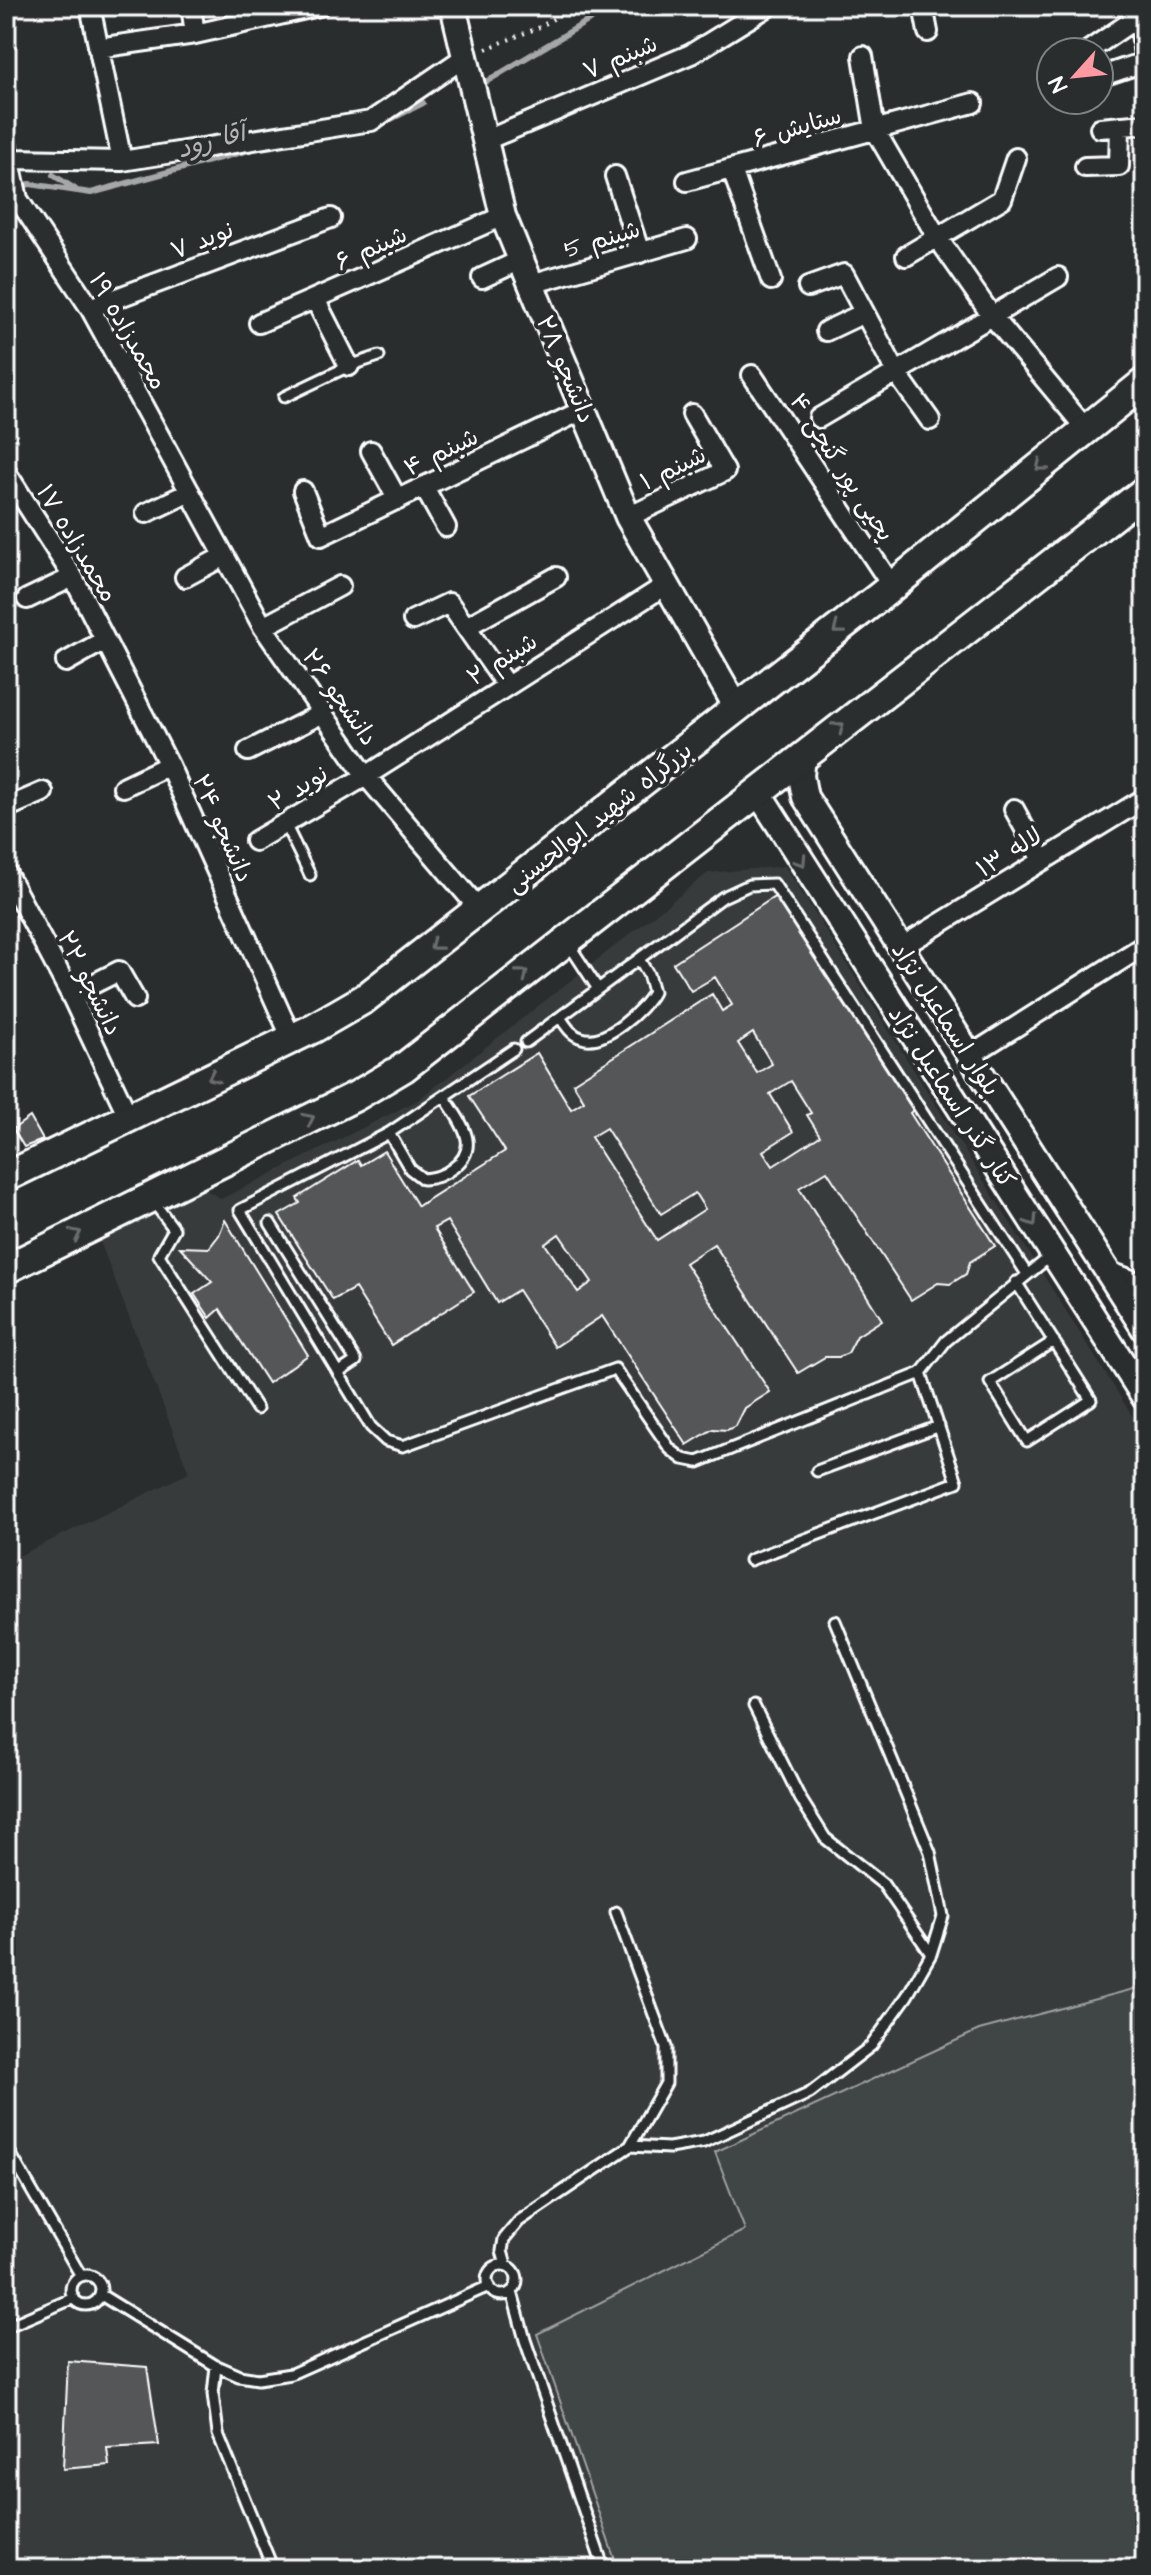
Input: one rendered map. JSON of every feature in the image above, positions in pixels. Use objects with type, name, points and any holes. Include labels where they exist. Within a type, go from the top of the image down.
[{"type":"main road","name":"دانشجو ۲۸","points":[[453,6],[503,216],[628,517],[737,708]]},
{"type":"main road","name":"بزرگراه شهید ابوالحسنی","points":[[6,1177],[292,1039],[364,999],[892,586],[1145,382]]},
{"type":"main road","points":[[6,1269],[389,1077],[1145,491]]},
{"type":"main road","points":[[711,828],[760,795],[772,791],[805,797],[801,776],[803,755]]},
{"type":"main road","name":"کنار گذر اسماعیل نژاد","points":[[760,795],[1145,1398]]},
{"type":"main road","name":"بلوار اسماعیل نژاد","points":[[805,797],[1145,1330]]},
{"type":"street","points":[[90,6],[122,161]]},
{"type":"street","points":[[191,6],[195,34]]},
{"type":"street","points":[[98,48],[195,34],[274,11],[319,6]]},
{"type":"street","name":"شبنم ۷","points":[[484,141],[691,54],[769,6]]},
{"type":"street","points":[[923,6],[928,32]]},
{"type":"street","points":[[1107,36],[1138,11]]},
{"type":"street","points":[[1115,72],[1145,63],[1138,11]]},
{"type":"street","points":[[863,56],[875,130],[937,237],[992,316],[1086,429]]},
{"type":"street","points":[[12,201],[8,162],[122,161],[371,121],[465,57]]},
{"type":"street","name":"ستایش ۶","points":[[687,181],[973,103]]},
{"type":"street","points":[[1100,128],[1145,124]]},
{"type":"street","points":[[1085,167],[1119,166],[1120,126]]},
{"type":"street","points":[[906,256],[1002,199],[1016,158]]},
{"type":"street","points":[[732,170],[771,280]]},
{"type":"street","points":[[615,176],[640,253]]},
{"type":"street","name":"محمدزاده ۱۹","points":[[12,201],[90,308],[190,492]]},
{"type":"street","name":"شبنم ۶","points":[[259,323],[503,216]]},
{"type":"street","name":"نوید ۷","points":[[90,308],[331,218]]},
{"type":"street","name":"شبنم 5","points":[[531,284],[687,239]]},
{"type":"street","points":[[482,278],[521,260]]},
{"type":"street","points":[[808,287],[844,274],[896,372],[930,420]]},
{"type":"street","points":[[819,418],[1058,277]]},
{"type":"street","points":[[315,299],[349,366]]},
{"type":"street","points":[[826,331],[864,313]]},
{"type":"street","name":"یحیی پور گنجی ۴","points":[[752,375],[892,586]]},
{"type":"street","name":"شبنم ۴","points":[[303,491],[321,536],[583,410]]},
{"type":"street","name":"شبنم ۱","points":[[628,517],[725,471],[692,414]]},
{"type":"street","points":[[371,451],[398,500]]},
{"type":"street","name":"محمدزاده ۱۷","points":[[6,472],[73,577],[105,640]]},
{"type":"street","points":[[424,487],[446,527]]},
{"type":"street","points":[[146,513],[190,492]]},
{"type":"street","name":"دانشجو ۲۶","points":[[190,492],[263,627],[321,714],[366,776],[480,910]]},
{"type":"street","points":[[185,577],[224,556]]},
{"type":"street","points":[[27,599],[73,577]]},
{"type":"street","points":[[466,627],[556,577]]},
{"type":"street","name":"شبنم ۲","points":[[366,776],[666,585]]},
{"type":"street","points":[[263,627],[340,586]]},
{"type":"street","points":[[413,620],[449,603],[506,685]]},
{"type":"street","points":[[66,662],[105,640]]},
{"type":"street","name":"دانشجو ۲۴","points":[[105,640],[169,765],[292,1039]]},
{"type":"street","points":[[248,751],[321,714]]},
{"type":"street","points":[[123,787],[169,765]]},
{"type":"street","name":"نوید ۲","points":[[255,841],[366,776]]},
{"type":"street","points":[[6,808],[43,792]]},
{"type":"street","name":"لاله ۱۳","points":[[900,948],[1145,798]]},
{"type":"street","points":[[1014,809],[1042,860]]},
{"type":"street","name":"دانشجو ۲۲","points":[[6,872],[71,995],[129,1118]]},
{"type":"street","points":[[971,1055],[1145,945]]},
{"type":"street","points":[[71,995],[119,971],[135,999]]},
{"type":"street","points":[[1108,1271],[1145,1285]]},
{"type":"lane","points":[[284,397],[349,366],[379,356]]},
{"type":"lane","points":[[285,824],[310,875]]},
{"type":"lane","points":[[526,1042],[723,897],[749,885],[774,884],[1027,1274]]},
{"type":"lane","points":[[566,940],[598,989]]},
{"type":"lane","points":[[560,1017],[571,1033],[586,1040],[606,1035],[627,1021],[646,1006],[653,992],[648,974],[639,959]]},
{"type":"lane","points":[[514,1049],[389,1133],[240,1210],[371,1427],[386,1441],[403,1446],[615,1369],[670,1449],[683,1459],[698,1462],[921,1373],[946,1341],[1053,1254]]},
{"type":"lane","points":[[389,1133],[410,1169],[423,1179],[436,1178],[449,1172],[465,1159],[469,1143],[444,1096]]},
{"type":"lane","points":[[150,1198],[174,1229],[159,1255],[257,1409]]},
{"type":"lane","points":[[270,1223],[356,1361],[338,1373]]},
{"type":"lane","points":[[1016,1282],[1054,1341],[1091,1400],[1027,1441],[990,1382],[1054,1341]]},
{"type":"lane","points":[[750,1560],[957,1482],[921,1373]]},
{"type":"lane","points":[[817,1471],[939,1426]]},
{"type":"lane","points":[[630,2146],[669,2148],[704,2142],[810,2093],[871,2046],[907,1996],[931,1954],[943,1916],[930,1852],[835,1621]]},
{"type":"lane","points":[[754,1706],[800,1798],[825,1838],[883,1884],[931,1954]]},
{"type":"lane","points":[[506,2265],[502,2251],[504,2239],[519,2221],[630,2146],[666,2083],[666,2047],[616,1912]]},
{"type":"lane","points":[[6,2146],[81,2276]]},
{"type":"lane","points":[[512,2292],[499,2295],[489,2286],[489,2274],[499,2265],[512,2268],[517,2280],[512,2292],[525,2340],[604,2569]]},
{"type":"lane","points":[[81,2276],[94,2277],[101,2288],[101,2295],[97,2301],[85,2305],[74,2298],[72,2285],[81,2276]]},
{"type":"lane","points":[[101,2295],[216,2366],[239,2376],[258,2379],[291,2374],[489,2286]]},
{"type":"lane","points":[[6,2327],[74,2298]]},
{"type":"lane","points":[[216,2366],[213,2394],[218,2434],[273,2569]]},
{"type":"path","points":[[465,57],[540,27],[574,6]]},
{"type":"shaded area","points":[[785,866],[1145,1436],[1145,2569],[6,2569],[6,1562],[189,1473],[99,1239],[205,1189],[221,1199],[418,1100],[708,873]]},
{"type":"shaded area","points":[[1145,1986],[1145,2056],[1137,2074],[1145,2079],[1145,2569],[618,2569],[537,2334],[745,2230],[715,2152],[979,2030]]},
{"type":"building","points":[[779,894],[917,1107],[910,1113],[995,1246],[970,1262],[966,1274],[950,1284],[938,1283],[911,1300],[827,1171],[799,1188],[882,1320],[857,1336],[848,1353],[825,1357],[798,1373],[714,1244],[685,1263],[770,1392],[745,1408],[736,1426],[727,1430],[713,1429],[687,1445],[602,1316],[555,1347],[518,1290],[497,1303],[447,1221],[434,1228],[474,1292],[391,1345],[355,1288],[333,1300],[279,1215],[300,1203],[297,1198],[358,1160],[361,1165],[384,1151],[418,1206],[505,1151],[469,1096],[537,1053],[571,1109],[584,1101],[573,1083],[712,994],[722,1011],[732,1005],[715,977],[691,991],[673,963]],"holes":[[[753,1033],[772,1064],[757,1073],[738,1043]],[[791,1081],[811,1113],[807,1115],[820,1136],[773,1166],[763,1151],[793,1132],[770,1094]],[[606,1128],[661,1214],[695,1193],[705,1209],[657,1240],[591,1137]],[[559,1234],[592,1282],[578,1292],[545,1244]]]},
{"type":"building","points":[[30,1117],[43,1140],[24,1147],[13,1129]]},
{"type":"building","points":[[225,1220],[308,1355],[268,1383],[220,1309],[210,1318],[194,1294],[212,1282],[180,1247],[209,1248]]},
{"type":"building","points":[[68,2361],[147,2367],[159,2445],[107,2448],[109,2465],[63,2469]]},
{"type":"waterway","name":"آقا رود","points":[[479,86],[613,6]]},
{"type":"waterway","name":"آقا رود","points":[[373,128],[423,103]]},
{"type":"waterway","name":"آقا رود","points":[[6,189],[30,184],[91,193],[260,147]]},
{"type":"waterway","points":[[53,175],[75,189]]}]
